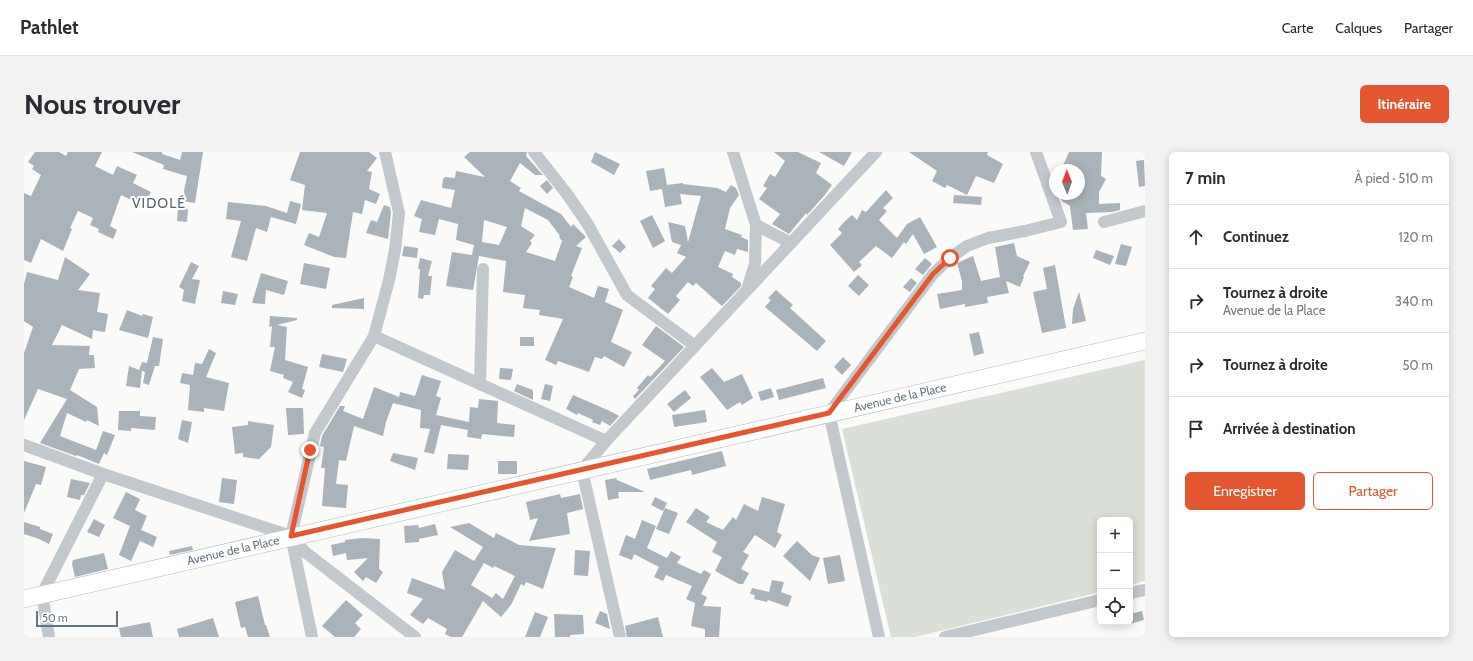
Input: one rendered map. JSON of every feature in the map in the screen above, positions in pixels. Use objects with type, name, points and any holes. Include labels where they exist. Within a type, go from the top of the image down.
[{"type":"street","points":[[312,637],[291,536],[315,433],[374,336],[393,264],[399,219],[397,200],[385,152]]},
{"type":"street","points":[[534,152],[587,222],[627,295],[696,346]]},
{"type":"street","points":[[733,152],[756,225],[755,264],[747,290]]},
{"type":"street","points":[[620,637],[582,470],[606,440],[696,346],[876,152]]},
{"type":"street","points":[[879,637],[829,413],[933,274],[950,258],[967,246],[988,238],[1032,230],[1061,222],[1036,152]]},
{"type":"street","points":[[1104,222],[1145,211]]},
{"type":"street","points":[[756,225],[791,243]]},
{"type":"street","points":[[480,384],[483,269]]},
{"type":"street","points":[[374,336],[606,440]]},
{"type":"street","name":"Avenue de la Place","points":[[24,599],[291,536],[1145,341]]},
{"type":"street","points":[[24,445],[103,474],[291,536],[305,552],[415,637]]},
{"type":"street","points":[[49,637],[42,594],[103,474]]},
{"type":"street","points":[[1133,592],[1145,590]]},
{"type":"street","points":[[945,637],[1097,601]]},
{"type":"shaded area","points":[[1145,360],[1145,581],[1133,584],[1133,517],[1097,517],[1097,593],[915,637],[891,637],[842,429]]},
{"type":"building","points":[[35,152],[59,152],[66,156],[68,152],[102,152],[95,166],[113,175],[117,166],[137,175],[133,183],[151,192],[144,206],[121,195],[110,226],[117,230],[113,239],[98,232],[99,229],[90,225],[93,218],[78,211],[70,228],[72,229],[63,251],[41,239],[31,263],[24,260],[24,193],[31,196],[41,175],[32,169],[34,166],[28,162]]},
{"type":"building","points":[[132,152],[162,152],[162,154],[180,160],[182,152],[203,152],[195,203],[182,201],[187,176],[163,169],[164,165]]},
{"type":"building","points":[[300,152],[369,152],[377,158],[367,171],[372,172],[369,189],[380,194],[376,204],[365,200],[362,214],[353,212],[346,258],[334,257],[304,245],[309,233],[319,237],[327,213],[302,210],[305,185],[290,180]]},
{"type":"building","points":[[470,152],[527,152],[526,156],[543,175],[535,175],[520,163],[510,181],[521,188],[519,191],[561,214],[571,227],[573,224],[586,237],[576,246],[582,248],[571,276],[573,277],[569,287],[594,298],[598,286],[609,289],[605,302],[623,310],[611,342],[632,352],[624,367],[604,356],[602,359],[595,357],[589,372],[558,361],[556,365],[545,360],[563,319],[539,315],[540,310],[523,308],[525,295],[503,292],[506,261],[479,256],[473,290],[446,286],[452,252],[472,255],[474,245],[456,240],[458,224],[439,219],[435,235],[419,232],[422,219],[414,216],[421,200],[451,208],[455,190],[442,188],[443,179],[445,177],[455,178],[456,171],[485,177],[464,157]],"holes":[[[525,208],[548,220],[560,236],[559,237],[562,241],[555,261],[526,252],[532,243],[530,241],[535,235],[521,226]],[[484,220],[507,227],[499,245],[482,242]]]},
{"type":"building","points":[[595,152],[620,164],[614,175],[591,162]]},
{"type":"building","points":[[774,152],[798,152],[821,163],[816,173],[832,185],[824,196],[807,215],[806,213],[789,234],[772,224],[780,214],[759,199],[767,188],[763,186],[770,174],[775,177],[785,161]]},
{"type":"building","points":[[819,152],[852,152],[844,166]]},
{"type":"building","points":[[909,152],[988,152],[987,155],[1003,164],[994,183],[976,176],[967,195],[947,185],[945,188],[932,181],[937,171]]},
{"type":"building","points":[[1069,152],[1102,152],[1101,176],[1106,179],[1099,192],[1099,204],[1120,203],[1120,210],[1112,212],[1086,213],[1088,229],[1073,230],[1070,206],[1062,200],[1085,200],[1085,164],[1064,164]]},
{"type":"building","points":[[1144,160],[1145,186],[1139,187],[1136,161]]},
{"type":"building","points":[[664,168],[667,185],[683,183],[717,188],[726,192],[731,185],[736,188],[739,195],[730,208],[725,229],[742,235],[741,237],[748,240],[748,252],[737,249],[735,255],[725,251],[718,267],[733,274],[732,277],[741,283],[741,286],[722,306],[696,283],[693,286],[688,282],[676,296],[680,300],[668,314],[648,298],[655,289],[651,286],[666,268],[672,273],[686,257],[677,253],[681,245],[672,242],[668,222],[685,226],[688,242],[701,196],[680,194],[682,204],[665,207],[662,189],[650,191],[646,171]]},
{"type":"building","points":[[547,180],[553,188],[547,194],[540,186]]},
{"type":"building","points":[[886,190],[893,198],[883,208],[887,211],[879,220],[897,238],[907,224],[920,217],[937,247],[924,254],[913,234],[906,244],[904,242],[892,258],[876,246],[859,262],[862,265],[854,272],[830,245],[842,233],[838,229],[845,221],[852,215],[857,220],[862,210],[866,212]]},
{"type":"building","points":[[954,195],[982,197],[981,205],[953,203]]},
{"type":"building","points":[[290,201],[301,204],[296,224],[271,217],[267,232],[256,228],[247,261],[231,257],[241,221],[226,219],[228,202],[266,206],[287,213]]},
{"type":"building","points":[[384,205],[390,207],[391,213],[388,239],[366,233],[371,220],[377,222]]},
{"type":"building","points":[[178,208],[188,209],[187,222],[177,221]]},
{"type":"building","points":[[652,215],[665,241],[653,248],[640,221]]},
{"type":"building","points":[[619,239],[626,247],[620,253],[612,246]]},
{"type":"building","points":[[1014,243],[1017,256],[1030,262],[1023,276],[1024,277],[1020,287],[1006,281],[1009,293],[987,297],[988,303],[965,307],[965,304],[940,309],[937,294],[962,290],[962,281],[957,263],[973,256],[981,281],[1000,277],[995,247]]},
{"type":"building","points":[[1121,244],[1132,247],[1126,266],[1115,264]]},
{"type":"building","points":[[404,246],[418,248],[417,258],[402,256]]},
{"type":"building","points":[[1096,250],[1114,256],[1110,265],[1093,258]]},
{"type":"building","points":[[65,257],[90,274],[78,290],[100,293],[97,312],[108,314],[105,332],[93,330],[92,339],[62,325],[52,345],[90,346],[89,355],[94,355],[95,368],[79,369],[70,390],[97,407],[99,426],[67,413],[60,436],[96,450],[103,431],[115,435],[107,455],[104,453],[99,464],[40,443],[67,399],[38,389],[24,420],[24,353],[33,327],[24,321],[24,284],[27,272],[58,280]]},
{"type":"building","points":[[420,258],[432,261],[428,276],[432,276],[430,295],[424,295],[423,299],[418,298],[420,269],[418,269]]},
{"type":"building","points":[[925,258],[932,264],[923,275],[915,269]]},
{"type":"building","points":[[191,262],[199,266],[192,279],[200,280],[195,304],[182,301],[184,290],[179,287]]},
{"type":"building","points":[[304,263],[330,268],[326,289],[300,284]]},
{"type":"building","points":[[1055,265],[1066,328],[1042,333],[1033,292],[1047,289],[1043,268]]},
{"type":"building","points":[[261,273],[288,281],[284,295],[266,290],[265,304],[252,303]]},
{"type":"building","points":[[858,275],[869,285],[859,296],[848,286]]},
{"type":"building","points":[[911,278],[917,283],[910,292],[903,287]]},
{"type":"building","points":[[776,290],[793,305],[790,308],[826,341],[817,351],[765,307],[771,300],[768,298]]},
{"type":"building","points":[[223,291],[238,294],[235,305],[221,303]]},
{"type":"building","points":[[1079,292],[1086,321],[1072,324],[1073,309]]},
{"type":"building","points":[[364,298],[364,309],[332,308],[332,305]]},
{"type":"building","points":[[127,310],[142,316],[143,314],[153,317],[148,338],[119,330]]},
{"type":"building","points":[[270,316],[297,318],[297,320],[277,325],[287,327],[285,360],[308,367],[302,389],[305,390],[302,398],[288,392],[293,382],[283,378],[284,375],[270,371],[275,347],[270,347],[272,326],[269,327]]},
{"type":"building","points":[[656,326],[684,347],[635,399],[633,396],[639,390],[637,388],[648,375],[650,377],[665,361],[642,345]]},
{"type":"building","points":[[979,332],[984,353],[974,356],[969,334]]},
{"type":"building","points":[[153,337],[163,339],[159,366],[155,366],[149,385],[143,383],[145,372],[140,370],[142,371],[140,388],[126,386],[129,366],[139,370],[142,362],[147,363]]},
{"type":"building","points":[[520,337],[534,337],[534,346],[520,346]]},
{"type":"building","points":[[209,349],[216,353],[206,377],[229,383],[224,411],[204,408],[204,412],[188,410],[190,385],[180,383],[182,373],[193,375],[195,363],[202,364]]},
{"type":"building","points":[[322,354],[347,359],[343,372],[319,367]]},
{"type":"building","points":[[843,357],[851,365],[842,375],[834,367]]},
{"type":"building","points":[[500,368],[513,369],[511,380],[499,379]]},
{"type":"building","points":[[712,368],[724,382],[742,374],[753,398],[742,405],[740,402],[727,410],[700,377]]},
{"type":"building","points":[[422,375],[441,381],[436,396],[441,398],[436,415],[469,422],[470,407],[478,408],[479,399],[498,401],[497,423],[515,425],[514,437],[482,434],[481,439],[467,437],[468,430],[441,425],[434,454],[424,452],[430,429],[420,428],[421,410],[393,403],[383,436],[354,426],[346,461],[339,460],[336,484],[348,485],[346,508],[322,506],[325,468],[321,468],[324,447],[320,446],[322,436],[340,406],[345,406],[343,411],[363,419],[374,387],[399,397],[400,392],[415,396]]},
{"type":"building","points":[[823,378],[826,388],[779,400],[776,390]]},
{"type":"building","points":[[517,384],[533,390],[533,400],[514,391]]},
{"type":"building","points":[[545,384],[553,386],[550,401],[541,399]]},
{"type":"building","points":[[771,388],[774,397],[761,401],[758,392]]},
{"type":"building","points":[[685,390],[691,398],[674,412],[667,404]]},
{"type":"building","points":[[573,395],[619,416],[610,426],[602,421],[600,425],[592,422],[593,420],[578,413],[577,415],[566,409]]},
{"type":"building","points":[[286,408],[303,408],[304,434],[288,435]]},
{"type":"building","points":[[705,410],[707,422],[674,427],[672,415]]},
{"type":"building","points":[[119,411],[140,411],[140,416],[156,417],[155,430],[131,428],[131,431],[118,430]]},
{"type":"building","points":[[182,420],[192,422],[188,443],[178,439]]},
{"type":"building","points":[[248,421],[274,425],[271,447],[259,459],[243,457],[243,453],[235,454],[232,427],[248,425]]},
{"type":"building","points":[[722,451],[726,466],[692,475],[691,470],[650,480],[647,469]]},
{"type":"building","points":[[393,453],[418,458],[415,470],[390,461]]},
{"type":"building","points":[[448,454],[469,455],[468,470],[447,469]]},
{"type":"building","points":[[24,461],[46,467],[41,485],[36,484],[24,513]]},
{"type":"building","points":[[498,461],[517,461],[517,474],[498,474]]},
{"type":"building","points":[[222,478],[237,480],[234,504],[219,502]]},
{"type":"building","points":[[616,478],[617,480],[645,492],[618,492],[619,498],[608,500],[605,480]]},
{"type":"building","points":[[71,479],[90,483],[84,495],[81,495],[80,500],[67,497]]},
{"type":"building","points":[[126,492],[140,499],[135,510],[147,516],[141,530],[157,537],[153,547],[140,541],[131,561],[119,555],[130,526],[113,518]]},
{"type":"building","points":[[560,494],[561,498],[580,494],[583,509],[567,513],[570,534],[529,541],[538,518],[530,520],[526,502]]},
{"type":"building","points":[[655,497],[667,503],[663,511],[651,505]]},
{"type":"building","points":[[762,497],[785,504],[777,532],[782,535],[775,548],[755,535],[743,552],[749,555],[741,569],[749,573],[743,584],[739,584],[715,571],[722,557],[712,552],[717,542],[686,522],[696,508],[710,517],[706,522],[723,530],[733,517],[736,520],[744,504],[758,511]]},
{"type":"building","points":[[665,508],[678,513],[669,534],[656,529]]},
{"type":"building","points":[[94,519],[105,525],[99,537],[87,532]]},
{"type":"building","points":[[642,520],[656,526],[647,548],[667,558],[671,551],[681,557],[677,563],[701,574],[704,570],[711,574],[701,594],[707,597],[703,606],[721,607],[719,637],[705,637],[705,629],[691,626],[695,603],[686,599],[692,586],[666,575],[663,581],[654,577],[659,567],[634,554],[632,560],[619,555],[626,535],[635,539]]},
{"type":"building","points":[[24,522],[40,527],[40,529],[53,534],[49,544],[24,534]]},
{"type":"building","points":[[469,523],[494,538],[496,533],[519,545],[556,548],[543,589],[526,582],[524,586],[521,584],[511,605],[501,617],[483,601],[462,637],[451,637],[445,634],[447,629],[428,618],[423,624],[410,615],[423,599],[407,593],[412,578],[445,590],[442,572],[455,550],[474,561],[483,547],[450,527]],"holes":[[[484,563],[493,568],[494,566],[515,576],[503,599],[496,593],[492,598],[471,585]]]},
{"type":"building","points":[[435,524],[438,535],[419,539],[419,542],[405,543],[404,526],[418,525],[419,528]]},
{"type":"building","points":[[362,538],[380,539],[379,569],[383,572],[376,583],[366,577],[363,581],[354,572],[368,558],[347,560],[346,553],[333,556],[331,545],[345,542],[345,540]]},
{"type":"building","points":[[797,541],[812,555],[820,558],[810,581],[783,556]]},
{"type":"building","points":[[192,546],[193,550],[170,555],[169,551]]},
{"type":"building","points":[[575,550],[590,551],[588,576],[574,575]]},
{"type":"building","points":[[104,553],[108,569],[75,577],[72,564],[73,560]]},
{"type":"building","points":[[840,555],[845,581],[828,584],[823,558]]},
{"type":"building","points":[[772,580],[784,582],[781,592],[792,596],[788,607],[768,600],[767,602],[754,599],[755,595],[750,594],[752,588],[769,592]]},
{"type":"building","points":[[258,596],[265,625],[270,637],[248,637],[245,627],[241,628],[235,602]]},
{"type":"building","points":[[346,600],[363,615],[355,623],[361,629],[354,637],[335,637],[322,626]]},
{"type":"building","points":[[600,611],[607,614],[610,629],[595,623]]},
{"type":"building","points":[[1142,611],[1144,620],[1133,623],[1133,613]]},
{"type":"building","points":[[535,612],[548,617],[540,637],[525,637]]},
{"type":"building","points":[[554,614],[583,615],[584,634],[570,635],[570,637],[555,637]]},
{"type":"building","points":[[658,617],[663,637],[627,637],[625,626]]},
{"type":"building","points":[[213,618],[219,637],[179,637],[177,629]]},
{"type":"building","points":[[150,622],[153,637],[121,637],[119,628]]},
{"type":"district","name":"VIDOLÉ","points":[[159,203]]},
{"type":"route","points":[[310,450],[291,536],[829,413],[933,274],[950,258]]}]
